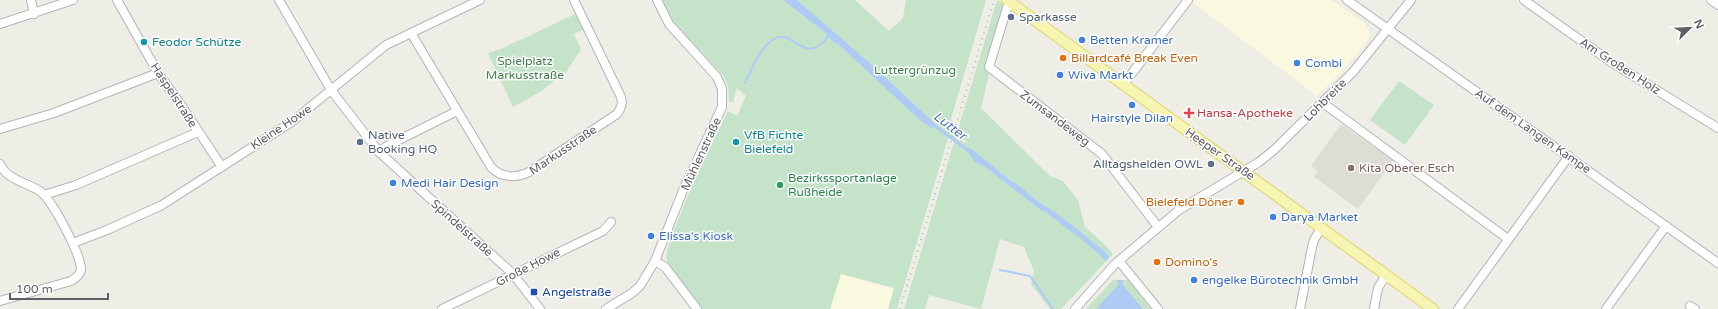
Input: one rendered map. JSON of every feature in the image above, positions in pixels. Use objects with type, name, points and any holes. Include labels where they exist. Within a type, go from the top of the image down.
[{"type":"main road","name":"Heeper Straße","points":[[1008,1],[1433,309]]},
{"type":"street","points":[[31,0],[34,14]]},
{"type":"street","points":[[0,24],[73,0]]},
{"type":"street","name":"Haspelstraße","points":[[117,0],[158,73],[222,167]]},
{"type":"street","name":"Spindelstraße","points":[[279,0],[331,90],[379,152],[513,274],[540,309]]},
{"type":"street","name":"Kleine Howe","points":[[73,242],[107,230],[162,205],[293,121],[386,45],[480,0]]},
{"type":"street","name":"Markusstraße","points":[[411,33],[491,167],[502,175],[518,177],[531,172],[617,114],[623,102],[574,0]]},
{"type":"street","name":"Mühlenstraße","points":[[655,261],[684,188],[722,107],[723,97],[722,89],[717,77],[669,24],[657,0]]},
{"type":"street","name":"Auf dem Langen Kampe","points":[[1347,0],[1389,28],[1718,263]]},
{"type":"street","name":"Lohbreite","points":[[1075,309],[1119,261],[1158,227],[1190,203],[1244,171],[1274,150],[1353,72],[1411,0]]},
{"type":"street","name":"Am Großen Holz","points":[[1524,0],[1611,62],[1718,128]]},
{"type":"street","points":[[1711,0],[1718,4]]},
{"type":"street","name":"Zumsandeweg","points":[[1008,1],[989,67],[1102,154],[1158,227]]},
{"type":"street","points":[[1123,85],[1185,1]]},
{"type":"street","points":[[0,129],[54,113],[158,73]]},
{"type":"street","points":[[1323,103],[1508,239]]},
{"type":"street","points":[[379,152],[387,146],[457,111]]},
{"type":"street","points":[[44,195],[76,185],[198,132]]},
{"type":"street","points":[[1458,309],[1569,156]]},
{"type":"street","points":[[0,164],[9,175],[44,195],[73,242],[81,269],[75,279],[0,301]]},
{"type":"street","name":"Große Howe","points":[[442,309],[603,231],[611,222]]},
{"type":"street","points":[[1606,309],[1666,226]]},
{"type":"street","points":[[1300,309],[1312,247],[1321,228]]},
{"type":"street","points":[[606,309],[632,293],[640,286],[655,261],[665,267],[697,309]]},
{"type":"street","points":[[1119,261],[1158,309]]},
{"type":"street","points":[[1374,309],[1378,288],[1386,275]]},
{"type":"shaded area","points":[[1194,0],[1332,0],[1366,24],[1370,35],[1366,43],[1346,67],[1317,96],[1192,2]]},
{"type":"shaded area","name":"Kita Oberer Esch","points":[[1341,124],[1393,161],[1358,209],[1314,177],[1318,171],[1311,166]]},
{"type":"shaded area","points":[[841,274],[894,289],[888,309],[830,309]]},
{"type":"green space","name":"Luttergrünzug","points":[[662,0],[855,0],[889,31],[903,18],[906,0],[986,0],[951,119],[953,124],[950,133],[965,143],[966,140],[962,140],[956,136],[997,0],[1005,5],[981,108],[1050,176],[1063,181],[1078,200],[1085,227],[1113,254],[1061,309],[1050,309],[1031,284],[1034,271],[1024,247],[1000,239],[981,309],[929,295],[925,309],[904,309],[954,142],[963,148],[949,135],[897,309],[888,309],[894,288],[841,274],[830,309],[701,309],[669,266],[666,258],[667,251],[695,180],[728,111],[737,116],[746,96],[737,88],[733,102],[729,102],[728,86],[723,75],[673,22]]},
{"type":"green space","name":"Spielplatz Markusstraße","points":[[575,14],[583,30],[574,34],[581,50],[566,72],[540,92],[513,107],[488,53],[501,49]]},
{"type":"green space","points":[[1399,81],[1434,105],[1405,145],[1370,120]]},
{"type":"green space","points":[[1113,280],[1128,280],[1151,309],[1086,309]]},
{"type":"water","points":[[783,0],[797,0],[873,66],[935,124],[966,147],[973,150],[1012,182],[1040,203],[1058,214],[1104,251],[1109,257],[1106,261],[1068,229],[1042,211],[987,168],[974,161],[969,153],[934,127],[932,128],[921,121],[838,44],[834,43],[827,34]]},
{"type":"water","points":[[1117,280],[1123,280],[1123,285],[1143,309],[1096,309],[1118,285]]},
{"type":"waterway","points":[[745,83],[762,50],[771,41],[779,37],[786,38],[805,48],[812,49],[820,45],[829,35]]},
{"type":"waterway","points":[[1000,270],[1030,276],[1053,309]]},
{"type":"railway","points":[[900,309],[994,0]]},
{"type":"place","name":"Sparkasse","points":[[1011,17]]},
{"type":"place","name":"Betten Kramer","points":[[1082,40]]},
{"type":"place","name":"Feodor Schütze","points":[[144,42]]},
{"type":"place","name":"Billardcafé Break Even","points":[[1063,58]]},
{"type":"place","name":"Combi","points":[[1297,63]]},
{"type":"place","name":"Wiva Markt","points":[[1060,75]]},
{"type":"place","name":"Hairstyle Dilan","points":[[1132,105]]},
{"type":"place","name":"Hansa-Apotheke","points":[[1189,113]]},
{"type":"place","name":"Native Booking HQ","points":[[360,142]]},
{"type":"place","name":"VfB Fichte Bielefeld","points":[[736,142]]},
{"type":"place","name":"Alltagshelden OWL","points":[[1211,164]]},
{"type":"place","name":"Kita Oberer Esch","points":[[1351,168]]},
{"type":"place","name":"Medi Hair Design","points":[[393,183]]},
{"type":"place","name":"Bezirkssportanlage Rußheide","points":[[780,185]]},
{"type":"place","name":"Bielefeld Döner","points":[[1241,202]]},
{"type":"place","name":"Darya Market","points":[[1273,217]]},
{"type":"place","name":"Elissa's Kiosk","points":[[651,236]]},
{"type":"place","name":"Domino's","points":[[1157,262]]},
{"type":"place","name":"engelke Bürotechnik GmbH","points":[[1194,280]]},
{"type":"place","name":"Angelstraße","points":[[534,292]]},
{"type":"water label","name":"Lutter","points":[[950,126]]}]
